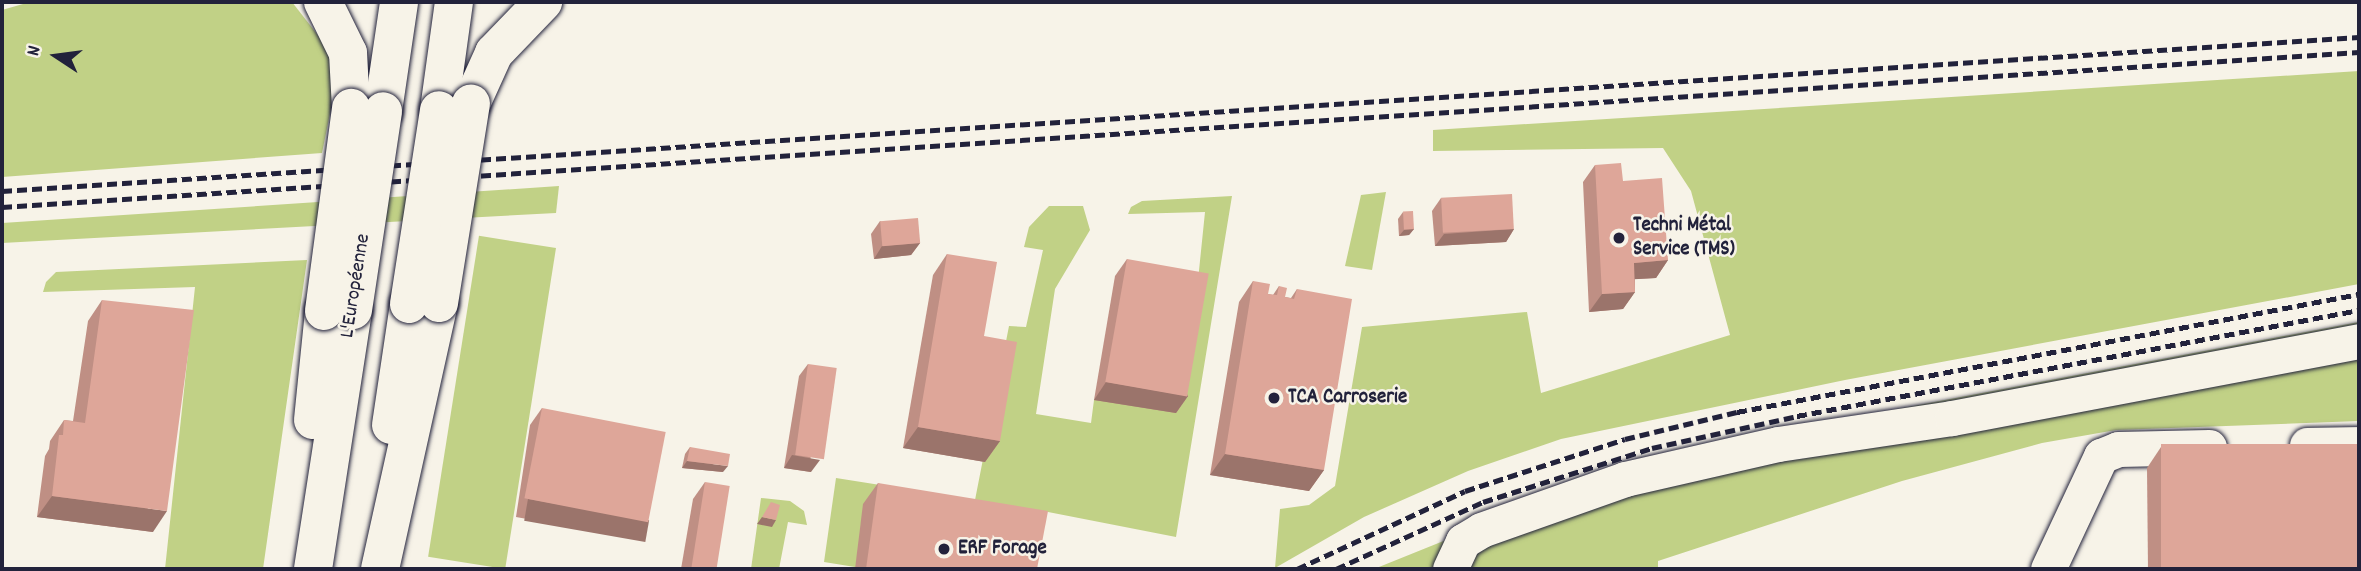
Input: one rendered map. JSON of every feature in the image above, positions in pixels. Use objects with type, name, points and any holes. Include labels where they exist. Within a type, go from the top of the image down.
[{"type":"highway","points":[[323,2],[348,52],[367,110]]},
{"type":"highway","name":"L'Européenne","points":[[313,569],[338,310],[367,110],[398,2]]},
{"type":"highway","points":[[380,569],[455,107],[454,2]]},
{"type":"highway","points":[[455,107],[494,53],[543,2]]},
{"type":"highway","points":[[370,569],[424,304]]},
{"type":"highway","points":[[303,569],[338,310]]},
{"type":"lane","points":[[1450,569],[1463,541],[1481,530],[1625,479],[1778,444],[1952,418],[2359,341]]},
{"type":"lane","points":[[2279,446],[2359,444]]},
{"type":"lane","points":[[2048,569],[2101,456],[2118,449],[2239,447]]},
{"type":"green space","points":[[30,2],[292,2],[324,43],[337,79],[322,153],[2,177],[2,10]]},
{"type":"green space","points":[[2359,71],[2359,284],[1845,380],[1561,439],[1468,471],[1364,517],[1275,568],[1280,509],[1309,505],[1335,486],[1362,327],[1527,312],[1541,393],[1730,335],[1691,191],[1663,148],[1433,151],[1433,130]]},
{"type":"green space","points":[[559,186],[556,213],[2,243],[2,223]]},
{"type":"green space","points":[[1386,192],[1372,270],[1345,266],[1361,195]]},
{"type":"green space","points":[[1232,196],[1176,537],[1043,511],[855,567],[824,562],[836,478],[975,500],[1009,326],[1026,327],[1043,250],[1024,247],[1029,227],[1049,206],[1083,206],[1090,230],[1055,289],[1036,414],[1091,423],[1094,400],[1197,290],[1205,212],[1128,214],[1131,207],[1142,201]]},
{"type":"green space","points":[[479,236],[556,248],[505,569],[428,557]]},
{"type":"green space","points":[[307,260],[263,569],[165,569],[195,287],[43,292],[46,282],[56,272]]},
{"type":"green space","points":[[2359,322],[2359,421],[2116,430],[2042,443],[1902,481],[1658,561],[1658,569],[1374,569],[1498,519],[1812,425]]},
{"type":"green space","points":[[761,498],[790,501],[804,511],[807,525],[788,522],[779,569],[751,569]]},
{"type":"building","name":"Techni Métal Service (TMS)","points":[[1621,163],[1623,181],[1662,178],[1668,260],[1634,263],[1635,292],[1602,294],[1595,165]]},
{"type":"building","points":[[1512,194],[1514,229],[1443,233],[1441,198]]},
{"type":"building","points":[[1413,211],[1414,229],[1404,229],[1403,212]]},
{"type":"building","points":[[918,218],[920,243],[882,246],[880,221]]},
{"type":"building","points":[[947,254],[997,262],[984,336],[1017,342],[1000,441],[918,427]]},
{"type":"building","points":[[1127,259],[1209,273],[1187,397],[1105,382]]},
{"type":"building","name":"TCA Carroserie","points":[[1253,281],[1270,284],[1268,294],[1277,295],[1279,286],[1287,288],[1285,297],[1294,299],[1297,289],[1352,299],[1324,470],[1225,454]]},
{"type":"building","points":[[102,300],[194,310],[167,511],[52,496],[59,435],[63,435],[64,420],[85,423]]},
{"type":"building","points":[[808,364],[837,368],[824,459],[795,455]]},
{"type":"building","points":[[542,408],[666,432],[648,522],[524,498]]},
{"type":"building","points":[[2161,444],[2359,444],[2359,569],[2161,569]]},
{"type":"building","points":[[690,447],[730,454],[728,466],[687,461]]},
{"type":"building","points":[[705,482],[730,486],[717,569],[691,569]]},
{"type":"building","name":"ERF Forage","points":[[878,483],[1048,511],[1037,569],[866,569]]},
{"type":"building","points":[[771,502],[780,505],[776,520],[762,517]]},
{"type":"railway","points":[[2,191],[2359,37]]},
{"type":"railway","points":[[2,207],[2359,52]]},
{"type":"railway","points":[[1297,569],[1465,491],[1625,439],[1737,412],[2359,294]]},
{"type":"railway","points":[[1336,569],[1483,502],[1652,448],[1797,416],[2359,310]]},
{"type":"place","name":"Techni Métal Service (TMS)","points":[[1619,238]]},
{"type":"place","name":"TCA Carroserie","points":[[1274,398]]},
{"type":"place","name":"ERF Forage","points":[[944,549]]}]
